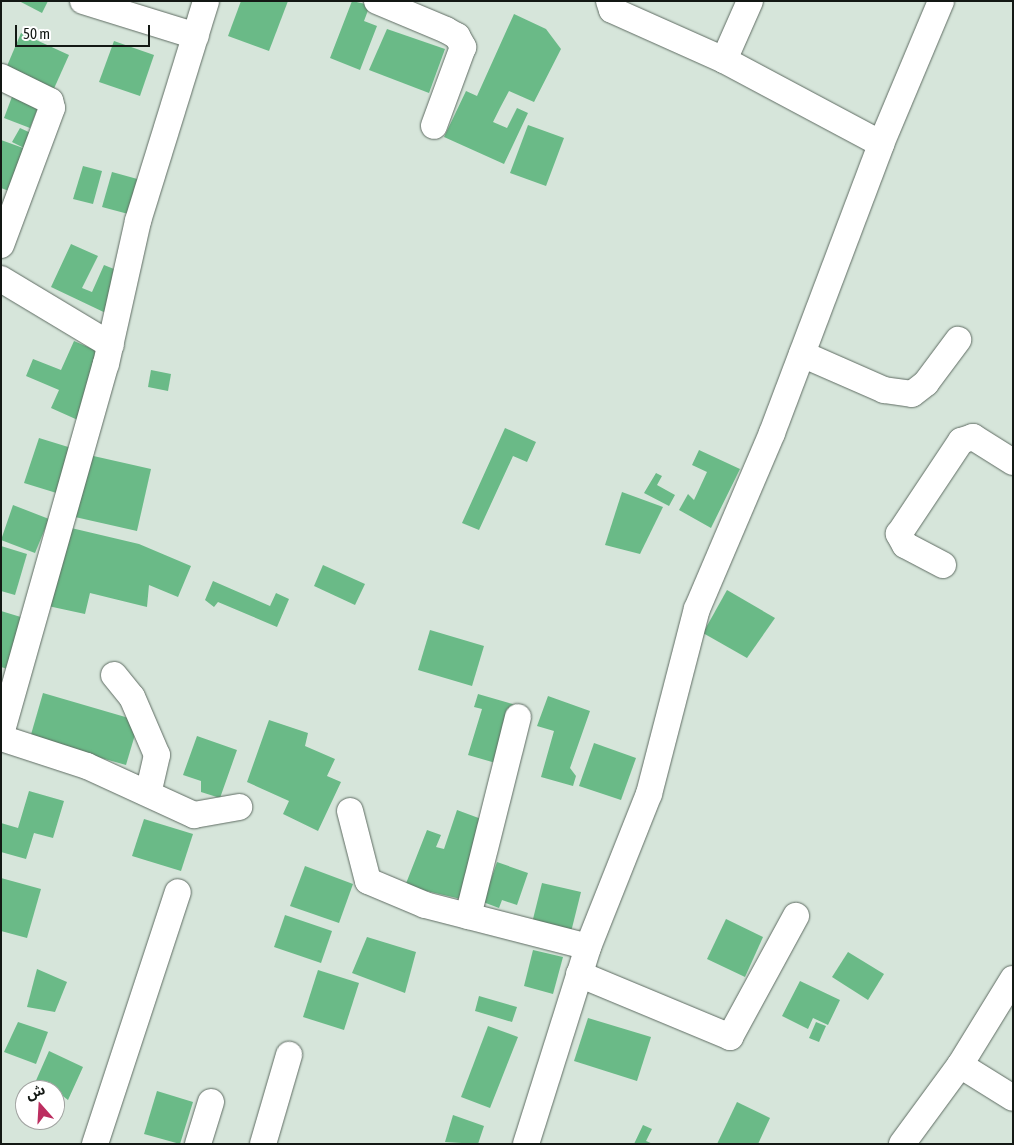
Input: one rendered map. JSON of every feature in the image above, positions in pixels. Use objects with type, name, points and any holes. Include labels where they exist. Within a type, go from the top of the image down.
[{"type":"street","points":[[83,1],[196,36]]},
{"type":"street","points":[[1,734],[111,345],[138,222],[206,1]]},
{"type":"street","points":[[377,1],[438,26],[457,36],[463,47],[434,126]]},
{"type":"street","points":[[609,1],[612,10],[724,60],[881,144]]},
{"type":"street","points":[[724,60],[750,1]]},
{"type":"street","points":[[526,1144],[588,947],[650,794],[697,609],[802,354],[881,144],[941,1]]},
{"type":"street","points":[[1,77],[50,101],[52,108],[1,245]]},
{"type":"street","points":[[1,279],[111,345]]},
{"type":"street","points":[[802,354],[884,390],[912,394],[926,384],[958,340]]},
{"type":"street","points":[[944,565],[905,545],[899,534],[961,441],[973,437],[1013,462]]},
{"type":"street","points":[[114,675],[132,697],[157,755],[148,793]]},
{"type":"street","points":[[468,916],[518,717]]},
{"type":"street","points":[[1,738],[88,766],[194,815],[239,807]]},
{"type":"street","points":[[350,811],[368,881],[425,904],[588,947]]},
{"type":"street","points":[[95,1144],[178,892]]},
{"type":"street","points":[[579,974],[730,1038],[796,916]]},
{"type":"street","points":[[902,1144],[960,1065],[1013,979]]},
{"type":"street","points":[[263,1144],[289,1055]]},
{"type":"street","points":[[960,1065],[1013,1098]]},
{"type":"street","points":[[198,1144],[211,1102]]},
{"type":"building","points":[[19,1],[48,1],[42,13]]},
{"type":"building","points":[[241,1],[288,1],[269,51],[228,36]]},
{"type":"building","points":[[352,1],[370,5],[364,21],[377,26],[360,70],[330,58]]},
{"type":"building","points":[[514,14],[546,29],[561,49],[534,102],[509,91],[493,122],[507,128],[517,108],[528,113],[504,164],[444,137],[466,91],[477,96]]},
{"type":"building","points":[[387,29],[445,49],[429,93],[369,70]]},
{"type":"building","points":[[21,33],[69,55],[52,93],[7,66]]},
{"type":"building","points":[[114,41],[154,55],[140,96],[99,82]]},
{"type":"building","points":[[13,94],[39,105],[30,128],[4,118]]},
{"type":"building","points":[[528,125],[564,138],[546,186],[510,173]]},
{"type":"building","points":[[20,128],[33,134],[9,191],[1,188],[1,140],[26,149],[12,142]]},
{"type":"building","points":[[83,166],[102,171],[93,204],[73,199]]},
{"type":"building","points":[[112,172],[141,180],[132,215],[102,207]]},
{"type":"building","points":[[71,244],[98,256],[82,288],[92,292],[104,265],[129,275],[112,316],[51,287]]},
{"type":"building","points":[[74,341],[109,356],[80,421],[51,408],[59,390],[26,376],[33,359],[61,370]]},
{"type":"building","points":[[151,370],[171,374],[168,391],[148,387]]},
{"type":"building","points":[[505,428],[536,442],[527,462],[513,456],[479,530],[462,523]]},
{"type":"building","points":[[39,438],[78,450],[63,495],[24,483]]},
{"type":"building","points":[[699,450],[740,469],[711,528],[679,510],[688,494],[694,500],[707,472],[692,465]]},
{"type":"building","points":[[89,455],[151,469],[137,531],[75,517]]},
{"type":"building","points":[[656,473],[662,476],[657,485],[675,495],[669,506],[644,493]]},
{"type":"building","points":[[622,492],[663,507],[640,554],[605,545]]},
{"type":"building","points":[[13,505],[49,519],[35,553],[1,540]]},
{"type":"building","points":[[67,527],[139,544],[191,566],[178,597],[149,585],[147,607],[90,593],[85,614],[48,606]]},
{"type":"building","points":[[1,546],[27,554],[15,595],[1,591]]},
{"type":"building","points":[[323,565],[365,584],[355,605],[314,586]]},
{"type":"building","points":[[213,581],[270,606],[276,593],[289,599],[277,627],[218,602],[214,607],[205,600]]},
{"type":"building","points":[[727,590],[775,618],[747,658],[703,633]]},
{"type":"building","points":[[1,611],[34,621],[18,672],[1,667]]},
{"type":"building","points":[[430,630],[484,646],[472,686],[418,670]]},
{"type":"building","points":[[43,693],[139,721],[126,765],[30,738]]},
{"type":"building","points":[[478,694],[516,705],[499,764],[468,755],[482,709],[474,707]]},
{"type":"building","points":[[548,696],[590,711],[570,768],[576,776],[573,786],[541,777],[554,731],[537,726]]},
{"type":"building","points":[[269,720],[308,733],[305,746],[335,759],[327,776],[341,782],[318,831],[283,814],[289,801],[247,782]]},
{"type":"building","points":[[197,736],[237,750],[220,798],[201,792],[201,781],[183,775]]},
{"type":"building","points":[[594,743],[636,758],[621,800],[579,786]]},
{"type":"building","points":[[29,791],[64,801],[53,838],[34,833],[26,859],[1,852],[1,823],[18,828]]},
{"type":"building","points":[[457,810],[484,820],[465,900],[405,886],[427,830],[441,835],[436,847],[444,849]]},
{"type":"building","points":[[144,819],[193,834],[181,871],[132,856]]},
{"type":"building","points":[[497,862],[528,873],[517,905],[502,900],[499,908],[483,902]]},
{"type":"building","points":[[305,866],[353,884],[339,923],[290,906]]},
{"type":"building","points":[[1,878],[41,889],[27,938],[1,931]]},
{"type":"building","points":[[542,883],[581,892],[571,932],[532,923]]},
{"type":"building","points":[[285,915],[332,931],[321,963],[274,947]]},
{"type":"building","points":[[726,919],[763,937],[745,977],[707,959]]},
{"type":"building","points":[[367,937],[416,952],[405,993],[352,973]]},
{"type":"building","points":[[533,950],[563,957],[553,994],[524,986]]},
{"type":"building","points":[[848,952],[884,974],[868,1000],[832,977]]},
{"type":"building","points":[[37,969],[67,982],[55,1012],[27,1007]]},
{"type":"building","points":[[318,970],[359,983],[344,1030],[303,1017]]},
{"type":"building","points":[[800,981],[840,1000],[828,1025],[813,1018],[808,1029],[782,1016]]},
{"type":"building","points":[[479,996],[517,1007],[512,1022],[475,1011]]},
{"type":"building","points":[[588,1018],[651,1037],[637,1081],[574,1061]]},
{"type":"building","points":[[18,1022],[48,1032],[36,1064],[4,1052]]},
{"type":"building","points":[[816,1022],[826,1026],[819,1042],[809,1038]]},
{"type":"building","points":[[488,1026],[518,1037],[490,1108],[461,1097]]},
{"type":"building","points":[[49,1051],[83,1067],[68,1100],[65,1098],[65,1080],[36,1080]]},
{"type":"building","points":[[157,1091],[193,1102],[180,1144],[144,1134]]},
{"type":"building","points":[[737,1102],[770,1118],[758,1144],[717,1144]]},
{"type":"building","points":[[453,1115],[484,1126],[478,1144],[445,1142]]},
{"type":"building","points":[[643,1125],[652,1129],[646,1141],[653,1144],[634,1144]]}]
